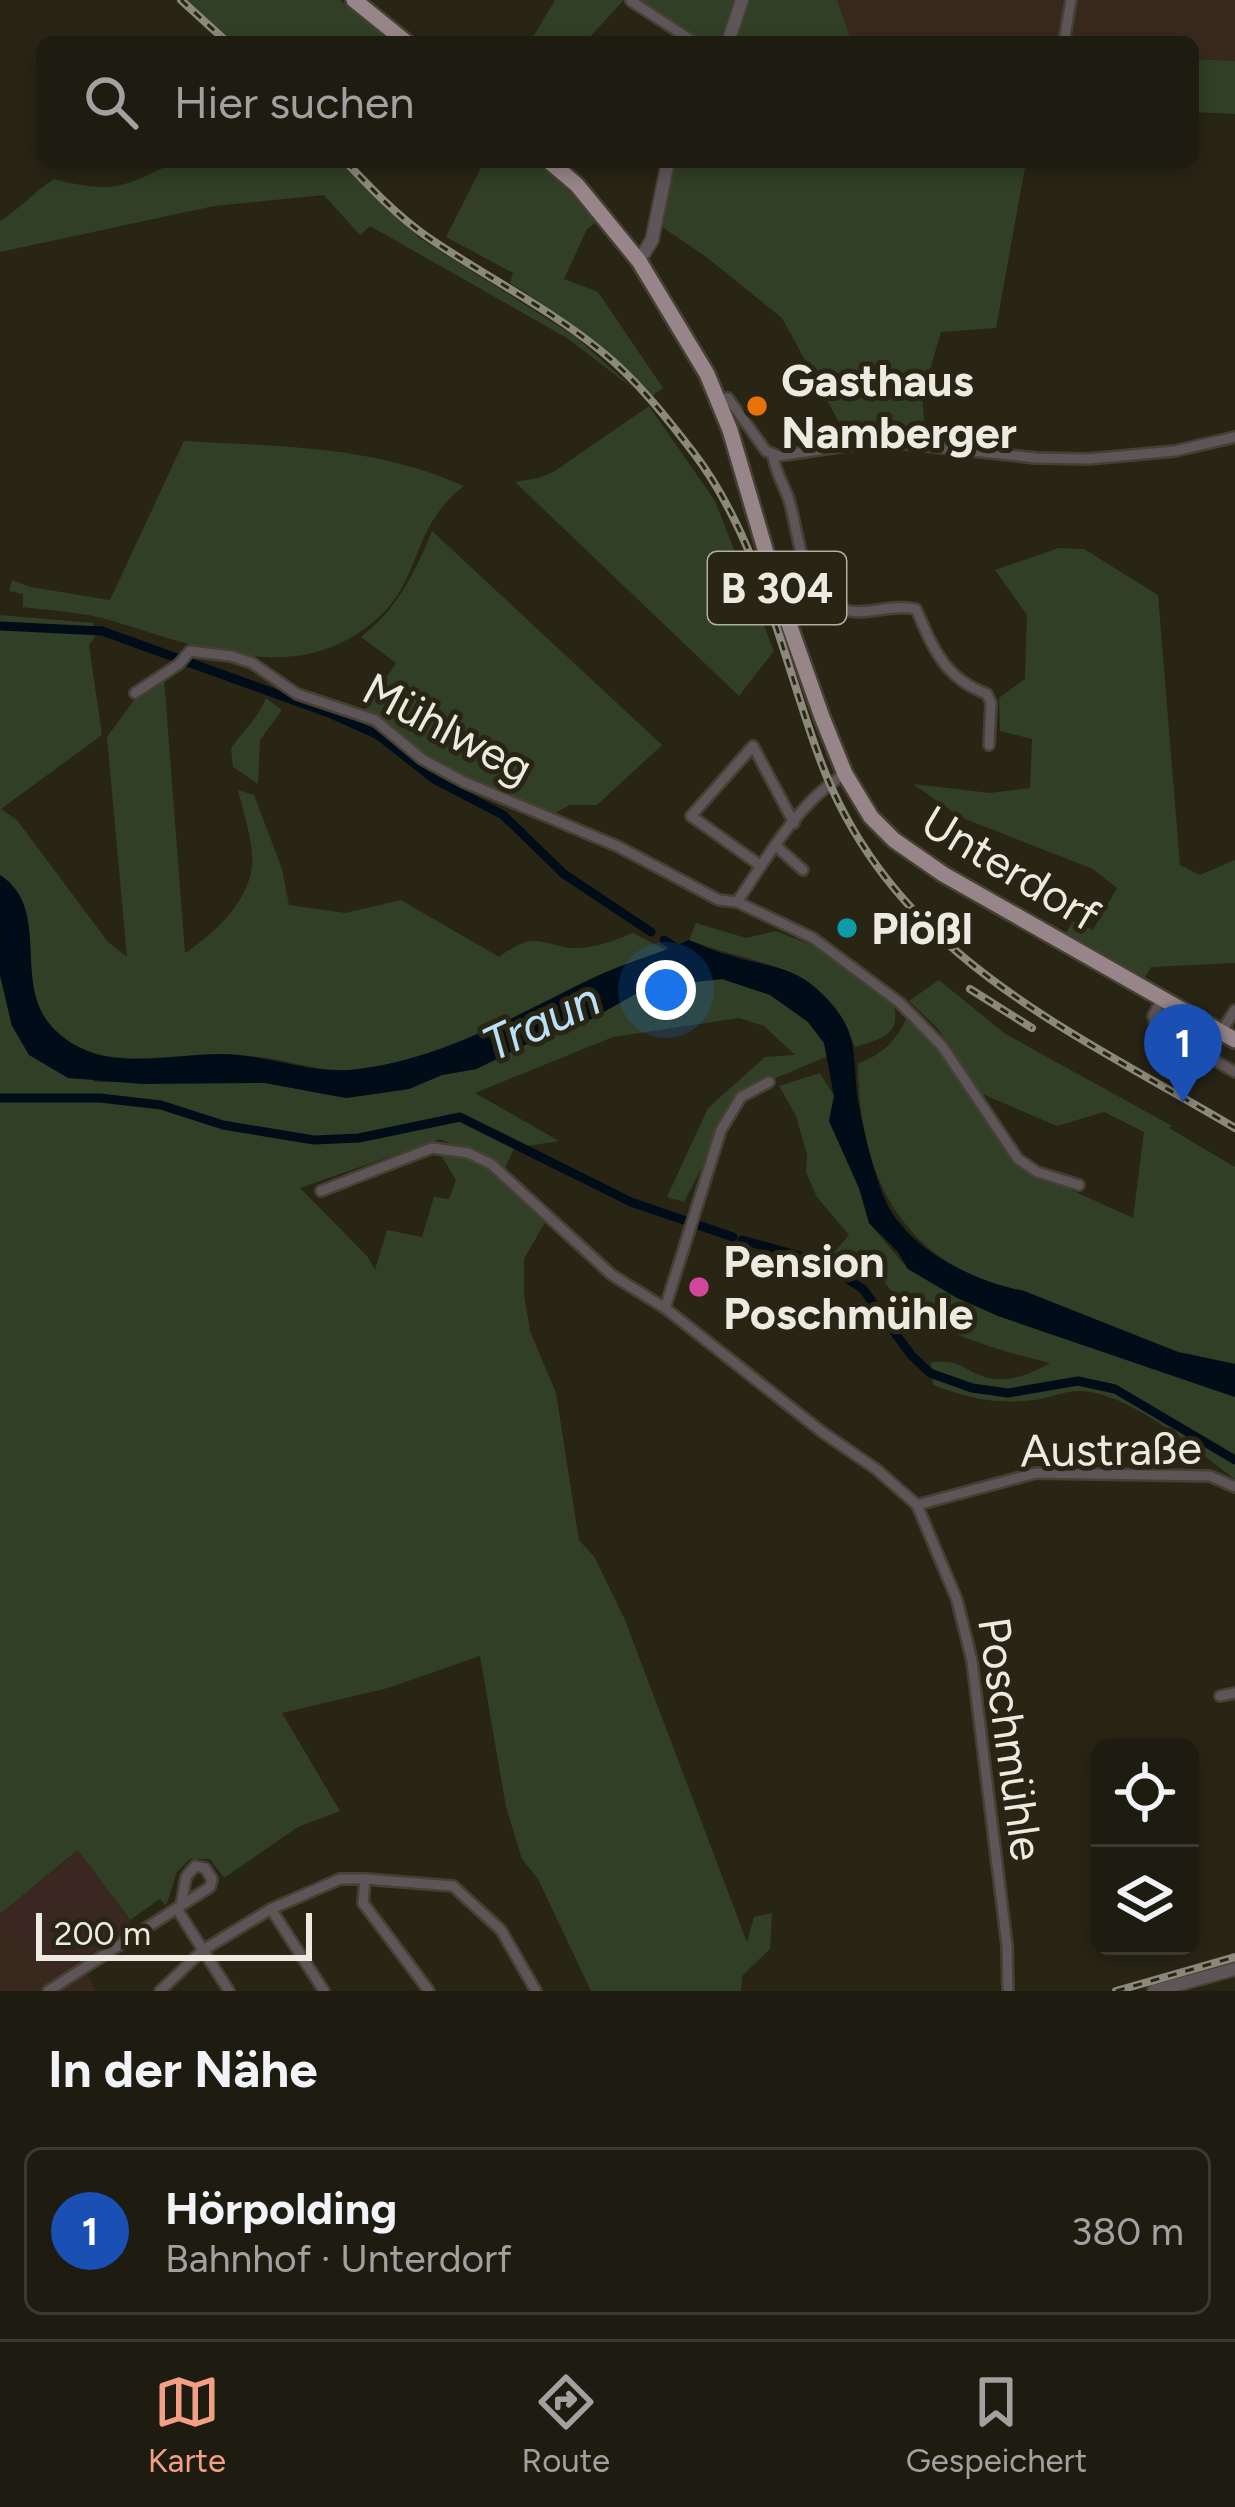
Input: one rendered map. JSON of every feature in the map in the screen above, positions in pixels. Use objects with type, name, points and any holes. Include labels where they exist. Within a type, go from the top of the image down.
[{"type":"main road","points":[[354,0],[399,36]]},
{"type":"main road","name":"B 304","points":[[557,168],[577,185],[639,261],[686,334],[719,400],[777,590],[845,774]]},
{"type":"main road","name":"Unterdorf","points":[[845,774],[871,817],[920,860],[1228,1036]]},
{"type":"street","points":[[730,36],[742,0]]},
{"type":"street","points":[[1065,36],[1071,0]]},
{"type":"street","points":[[632,1],[685,36]]},
{"type":"street","points":[[639,261],[652,240],[667,168]]},
{"type":"street","points":[[719,400],[728,398],[773,455],[804,564],[819,593],[846,610],[860,612],[886,605],[916,609],[939,662],[956,679],[987,694],[991,703],[989,746]]},
{"type":"street","points":[[773,455],[879,441],[1088,459],[1174,451],[1235,437]]},
{"type":"street","name":"Mühlweg","points":[[135,693],[179,664],[190,651],[211,651],[252,663],[297,694],[375,720],[422,759],[464,782],[617,846],[719,900],[737,902],[813,938],[880,986],[942,1046],[1018,1159],[1037,1172],[1079,1185]]},
{"type":"street","points":[[761,866],[691,816],[753,746],[794,823]]},
{"type":"street","points":[[737,902],[821,791],[845,774]]},
{"type":"street","points":[[776,846],[803,869]]},
{"type":"street","points":[[1162,999],[1153,1016],[1157,1028],[1235,1072]]},
{"type":"street","name":"Unterdorf","points":[[1228,1036],[1235,1010]]},
{"type":"street","points":[[665,1308],[721,1130],[741,1097],[769,1082]]},
{"type":"street","name":"Poschmühle","points":[[321,1191],[432,1148],[468,1153],[514,1181],[589,1256],[633,1291],[665,1308],[917,1505],[957,1600],[972,1661],[1007,1945],[1008,1991]]},
{"type":"street","name":"Austraße","points":[[917,1505],[1036,1473],[1210,1476],[1235,1487]]},
{"type":"street","points":[[1220,1696],[1235,1693]]},
{"type":"street","points":[[160,1991],[203,1950],[271,1910],[340,1879],[365,1879],[453,1886],[501,1930],[536,1991]]},
{"type":"street","points":[[365,1879],[363,1903],[429,1991]]},
{"type":"street","points":[[48,1991],[179,1908],[229,1991]]},
{"type":"street","points":[[271,1910],[324,1991]]},
{"type":"street","points":[[1154,1991],[1235,1969]]},
{"type":"shaded area","points":[[837,0],[1235,0],[1235,61],[1199,59],[1199,36],[850,36]]},
{"type":"shaded area","points":[[79,1850],[139,1934],[84,1969],[96,1991],[0,1991],[0,1914]]},
{"type":"shaded area","points":[[79,1851],[134,1927],[55,1977],[0,1921],[0,1915]]},
{"type":"green space","points":[[187,0],[340,0],[386,36],[226,36]]},
{"type":"green space","points":[[555,0],[624,0],[591,36],[534,36]]},
{"type":"green space","points":[[640,0],[735,0],[722,36],[696,36]]},
{"type":"green space","points":[[747,0],[837,0],[850,36],[735,36]]},
{"type":"green space","points":[[1199,59],[1235,61],[1235,114],[1199,112]]},
{"type":"green space","points":[[163,168],[346,168],[421,239],[576,337],[634,389],[567,338],[370,226],[360,235],[324,195],[214,206],[0,252],[0,221],[54,179],[104,187]]},
{"type":"green space","points":[[481,168],[544,168],[599,220],[587,229],[564,279],[598,292],[663,388],[652,396],[584,335],[510,283],[513,273],[446,237]]},
{"type":"green space","points":[[671,168],[1025,168],[996,328],[941,332],[922,397],[926,439],[846,435],[782,318],[659,225]]},
{"type":"green space","points":[[649,406],[715,501],[774,651],[739,696],[515,482],[555,471]]},
{"type":"green space","points":[[184,441],[361,455],[464,486],[434,518],[404,584],[381,615],[350,638],[318,651],[285,657],[216,651],[102,618],[23,607],[23,594],[9,591],[12,580],[110,600]]},
{"type":"green space","points":[[432,531],[662,745],[597,805],[570,805],[550,816],[453,773],[364,711],[396,663],[361,637],[404,589]]},
{"type":"green space","points":[[1059,548],[1084,549],[1158,595],[1180,865],[1200,875],[1235,860],[1235,963],[1151,967],[1143,981],[1066,933],[1073,921],[1093,930],[1117,888],[1093,869],[960,817],[913,784],[990,793],[1030,788],[1032,739],[1000,731],[999,698],[1025,679],[1027,615],[995,570]]},
{"type":"green space","points":[[0,615],[93,623],[95,637],[89,645],[102,735],[1,809],[17,820],[108,942],[127,957],[107,737],[137,696],[164,678],[185,953],[228,916],[249,879],[251,847],[238,790],[254,795],[282,869],[289,905],[345,913],[401,900],[499,957],[530,941],[581,948],[633,933],[666,950],[597,976],[440,1051],[374,1068],[331,1070],[244,1056],[123,1058],[72,1043],[42,1013],[31,972],[25,908],[16,890],[0,875]]},
{"type":"green space","points":[[266,698],[282,710],[260,740],[258,784],[233,767],[231,748]]},
{"type":"green space","points":[[696,923],[746,938],[776,931],[819,948],[893,1004],[892,1029],[855,1047],[824,998],[806,983],[787,972],[689,940]]},
{"type":"green space","points":[[0,975],[12,1026],[95,1082],[265,1083],[346,1098],[409,1089],[442,1075],[477,1069],[537,1039],[577,1027],[648,987],[722,979],[789,1006],[824,1043],[828,1056],[741,1093],[684,1202],[667,1197],[708,1108],[765,1057],[795,1055],[764,1026],[739,1018],[613,1037],[475,1093],[559,1141],[514,1148],[505,1168],[440,1139],[300,1188],[375,1270],[387,1230],[422,1237],[434,1197],[449,1199],[456,1180],[438,1150],[486,1166],[547,1219],[524,1259],[524,1294],[530,1331],[556,1393],[579,1540],[595,1558],[625,1620],[747,1942],[754,1917],[772,1913],[770,1949],[742,1976],[741,1991],[591,1991],[538,1879],[522,1859],[506,1807],[480,1656],[388,1688],[282,1713],[340,1811],[298,1827],[224,1878],[210,1859],[190,1859],[177,1872],[166,1906],[160,1899],[130,1920],[78,1850],[0,1914]]},
{"type":"green space","points":[[939,980],[1004,1033],[1172,1126],[1169,1128],[1235,1167],[1235,1364],[1178,1352],[982,1279],[948,1262],[896,1212],[867,1145],[858,1064],[889,1045],[908,1014],[932,1036],[1021,1167],[1133,1218],[1144,1132],[1104,1112],[1057,1126],[980,1093],[938,1029],[909,1001]]},
{"type":"green space","points":[[820,1073],[834,1096],[829,1121],[869,1223],[908,1269],[998,1316],[1235,1397],[1235,1479],[1162,1425],[1100,1394],[1075,1391],[1007,1402],[933,1385],[931,1362],[956,1363],[985,1377],[1002,1379],[1050,1363],[950,1331],[906,1304],[873,1265],[866,1280],[831,1256],[849,1235],[817,1197],[806,1172],[807,1154],[796,1116],[779,1086]]},
{"type":"water","name":"Traun","points":[[0,875],[16,890],[25,908],[35,993],[42,1013],[74,1045],[114,1058],[222,1054],[333,1070],[382,1065],[476,1035],[595,977],[689,940],[787,971],[817,989],[849,1031],[874,1169],[887,1204],[912,1236],[946,1262],[985,1280],[1178,1352],[1235,1364],[1235,1397],[998,1316],[908,1269],[869,1223],[829,1121],[834,1096],[824,1043],[808,1022],[770,995],[722,979],[648,987],[577,1027],[537,1039],[476,1069],[442,1075],[409,1089],[346,1098],[265,1083],[143,1084],[68,1078],[29,1055],[12,1026],[0,975]]},
{"type":"waterway","points":[[0,626],[102,631],[378,735],[434,779],[503,815],[564,874],[651,932]]},
{"type":"waterway","points":[[664,940],[684,953]]},
{"type":"waterway","points":[[0,1098],[100,1098],[161,1105],[223,1125],[314,1140],[359,1138],[460,1117],[631,1202],[733,1237]]},
{"type":"waterway","points":[[742,1240],[822,1262],[863,1289],[911,1355],[930,1373],[972,1388],[1008,1393],[1078,1381],[1115,1389],[1235,1460]]},
{"type":"railway","points":[[181,0],[220,36]]},
{"type":"railway","points":[[352,168],[415,228],[601,351],[638,386],[693,452],[716,486],[752,559],[818,754],[849,823],[889,882],[937,933],[990,978],[1048,1018],[1235,1128]]},
{"type":"railway","points":[[970,989],[1032,1028]]},
{"type":"railway","points":[[1116,1991],[1235,1957]]},
{"type":"place","name":"Gasthaus Namberger","points":[[757,406]]},
{"type":"place","name":"Plößl","points":[[847,928]]},
{"type":"place","name":"Hörpolding","points":[[1183,1103]]},
{"type":"place","name":"Pension Poschmühle","points":[[699,1287]]}]
